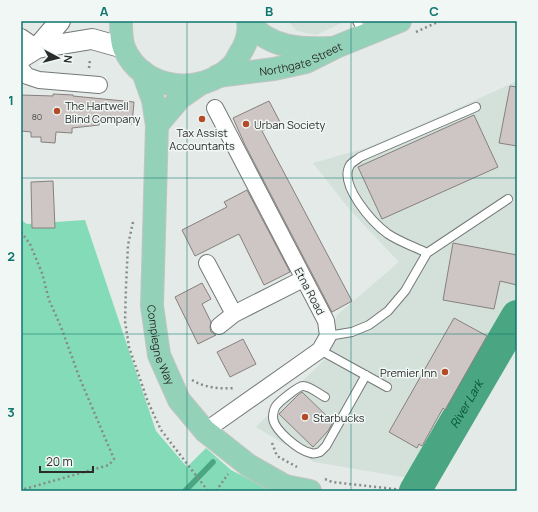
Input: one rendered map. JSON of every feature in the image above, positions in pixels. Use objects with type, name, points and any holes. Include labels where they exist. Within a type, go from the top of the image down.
[{"type":"main road","points":[[121,21],[124,48],[134,63],[143,72]]},
{"type":"main road","points":[[336,48],[360,28],[400,21]]},
{"type":"main road","points":[[157,125],[180,98],[232,65],[248,39],[248,22]]},
{"type":"main road","name":"Northgate Street","points":[[248,22],[257,33],[280,44],[310,48],[336,48]]},
{"type":"main road","name":"Northgate Street","points":[[143,72],[155,80],[179,86],[306,62],[336,48]]},
{"type":"main road","name":"Compiegne Way","points":[[143,72],[153,100],[157,125],[152,306],[159,355],[179,400],[205,431],[248,465],[285,486],[313,480]]},
{"type":"street","points":[[29,53],[60,21]]},
{"type":"street","points":[[21,37],[29,53]]},
{"type":"street","points":[[29,53],[92,39],[124,48]]},
{"type":"street","points":[[21,69],[27,76],[39,80],[99,85]]},
{"type":"street","name":"Etna Road","points":[[215,108],[326,321],[328,336]]},
{"type":"street","points":[[207,263],[234,314]]},
{"type":"street","points":[[219,326],[234,314],[303,279]]},
{"type":"street","points":[[205,431],[320,350],[328,336]]},
{"type":"lane","points":[[427,253],[389,234],[370,218],[352,193],[347,174],[350,164],[360,158],[476,107]]},
{"type":"lane","points":[[328,336],[352,332],[370,325],[388,311],[405,291],[427,253],[508,199]]},
{"type":"lane","points":[[320,350],[388,387]]},
{"type":"lane","points":[[325,397],[307,387],[298,387],[276,406],[273,414],[273,420],[284,435],[297,447],[311,453],[320,452],[326,446],[366,375]]},
{"type":"path","points":[[21,232],[30,244],[42,273],[49,300],[114,459],[109,465],[21,490]]},
{"type":"path","points":[[187,377],[197,383],[207,386],[238,388],[246,403]]},
{"type":"path","points":[[272,441],[277,456],[313,480],[412,491]]},
{"type":"path","points":[[194,471],[208,491]]},
{"type":"shaded area","points":[[288,21],[346,21],[316,35],[297,31]]},
{"type":"shaded area","points":[[517,81],[517,306],[509,312],[415,479],[314,462],[256,427],[324,360],[337,315],[399,262],[351,211],[313,163],[366,148]]},
{"type":"green space","points":[[21,220],[27,224],[85,220],[156,431],[187,467],[206,448],[231,470],[272,491],[21,491]]},
{"type":"building","points":[[510,86],[517,87],[517,146],[499,143]]},
{"type":"building","points":[[53,94],[134,102],[132,124],[100,120],[99,125],[72,128],[72,133],[56,132],[55,143],[41,142],[41,137],[31,137],[31,132],[21,131],[21,95],[53,96]]},
{"type":"building","points":[[269,101],[280,122],[262,131],[352,301],[332,312],[245,145],[233,118]]},
{"type":"building","points":[[474,115],[498,167],[382,219],[358,167]]},
{"type":"building","points":[[53,181],[55,228],[32,228],[31,182]]},
{"type":"building","points":[[247,190],[290,272],[264,285],[239,234],[195,256],[182,230],[227,207],[224,202]]},
{"type":"building","points":[[453,243],[517,255],[517,285],[500,281],[494,309],[443,300]]},
{"type":"building","points":[[202,283],[211,299],[202,304],[211,322],[211,332],[216,335],[198,344],[175,297]]},
{"type":"building","name":"Premier Inn","points":[[454,318],[487,336],[445,410],[443,408],[422,446],[419,444],[417,448],[389,432]]},
{"type":"building","points":[[243,339],[256,364],[230,377],[217,352]]},
{"type":"building","name":"Starbucks","points":[[302,392],[333,422],[328,431],[313,447],[279,414]]},
{"type":"waterway","name":"River Lark","points":[[415,491],[517,316]]},
{"type":"waterway","points":[[185,491],[213,462]]},
{"type":"place","name":"The Hartwell Blind Company","points":[[57,111]]},
{"type":"place","name":"Tax Assist Accountants","points":[[202,119]]},
{"type":"place","name":"Urban Society","points":[[246,124]]},
{"type":"place","name":"Premier Inn","points":[[445,372]]},
{"type":"place","name":"Starbucks","points":[[305,417]]}]
